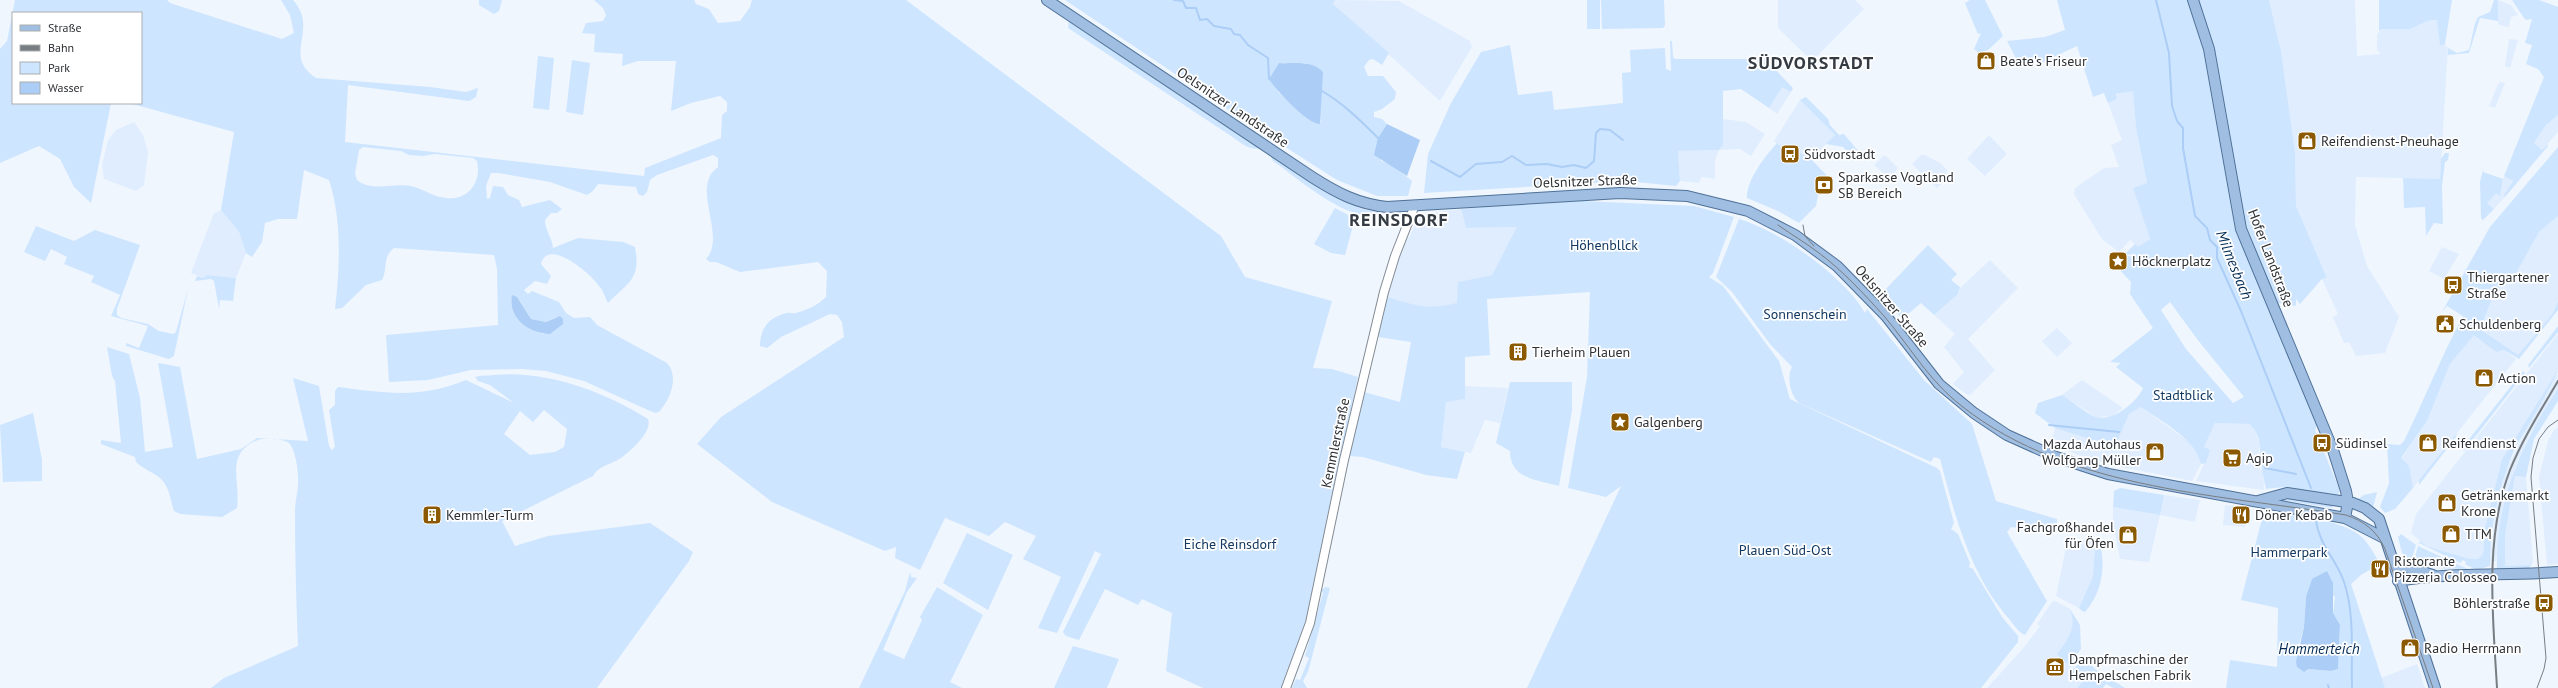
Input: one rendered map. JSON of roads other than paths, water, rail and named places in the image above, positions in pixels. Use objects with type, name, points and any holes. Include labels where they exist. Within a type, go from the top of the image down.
[{"type":"main road","name":"Oelsnitzer Landstraße","points":[[1048,0],[1330,188],[1365,204],[1387,207],[1415,205]]},
{"type":"main road","name":"Hofer Landstraße","points":[[2193,0],[2209,49],[2241,229],[2319,413],[2345,486],[2348,502],[2345,518]]},
{"type":"main road","name":"Oelsnitzer Straße","points":[[1415,205],[1575,194],[1627,193],[1687,196],[1748,210],[1795,235],[1837,266],[1886,316],[1943,388],[1974,414],[2007,434],[2056,457],[2108,474],[2165,486],[2258,501],[2279,507],[2345,518],[2384,538]]},
{"type":"main road","name":"Oelsnitzer Straße","points":[[2258,501],[2287,493],[2348,502],[2365,508],[2379,519],[2384,529],[2384,538],[2392,563],[2435,688]]},
{"type":"main road","points":[[2392,563],[2438,576]]},
{"type":"main road","points":[[2398,581],[2438,576],[2485,576],[2558,572]]},
{"type":"street","name":"Kemmlerstraße","points":[[1286,688],[1310,623],[1344,460],[1384,292],[1395,256],[1415,205]]},
{"type":"water","points":[[1279,63],[1308,64],[1319,68],[1323,72],[1320,124],[1315,123],[1300,113],[1269,79]]},
{"type":"water","points":[[1387,124],[1420,140],[1407,176],[1374,155],[1378,138]]},
{"type":"water","points":[[512,295],[517,297],[531,319],[546,322],[560,316],[563,319],[563,324],[550,334],[528,328],[517,318],[513,311]]},
{"type":"water","name":"Hammerteich","points":[[2327,571],[2333,583],[2333,613],[2340,625],[2338,669],[2331,671],[2308,669],[2304,672],[2297,667],[2296,662],[2304,627],[2306,597],[2312,579]]},
{"type":"waterway","points":[[1174,0],[1183,1],[1186,8],[1196,8],[1200,20],[1207,19],[1214,26],[1231,29],[1234,34],[1240,35],[1248,45],[1268,58],[1269,79]]},
{"type":"waterway","name":"Milmesbach","points":[[2156,0],[2169,53],[2172,106],[2177,121],[2183,128],[2183,148],[2195,216],[2207,228],[2210,240],[2217,247],[2217,258],[2241,311],[2311,488]]},
{"type":"waterway","points":[[1322,91],[1345,107],[1378,138]]},
{"type":"waterway","points":[[1431,161],[1460,177],[1476,164],[1502,162],[1512,156],[1526,165],[1547,164],[1562,167],[1574,165],[1586,168],[1594,161],[1596,133],[1600,129],[1610,130],[1623,140]]},
{"type":"waterway","points":[[2049,425],[2119,432]]},
{"type":"waterway","points":[[2265,468],[2296,474]]},
{"type":"waterway","name":"Milmesbach","points":[[2316,521],[2324,545],[2341,574],[2350,607],[2352,634],[2352,688]]},
{"type":"tram line","points":[[1778,225],[1819,253],[1853,283],[1884,316],[1933,379],[1952,398],[1994,428],[2039,452],[2088,469],[2139,483],[2191,493],[2346,515],[2359,520],[2374,532],[2385,549],[2433,688]]},
{"type":"tram line","points":[[1803,225],[1805,236],[1814,246]]},
{"type":"tram line","points":[[2537,688],[2544,669],[2546,658],[2531,477],[2533,458],[2539,439],[2548,427],[2558,420]]},
{"type":"railway","points":[[2497,688],[2492,606],[2493,550],[2496,523],[2502,496],[2515,458],[2532,424],[2558,381]]},
{"type":"place","name":"Beate's Friseur","points":[[1986,61]]},
{"type":"place","name":"Reifendienst-Pneuhage","points":[[2307,141]]},
{"type":"place","name":"Südvorstadt","points":[[1790,154]]},
{"type":"place","name":"Sparkasse Vogtland SB Bereich","points":[[1824,185]]},
{"type":"place","name":"Höcknerplatz","points":[[2118,261]]},
{"type":"place","name":"Thiergartener Straße","points":[[2453,285]]},
{"type":"place","name":"Schuldenberg","points":[[2445,324]]},
{"type":"place","name":"Tierheim Plauen","points":[[1518,352]]},
{"type":"place","name":"Action","points":[[2484,378]]},
{"type":"place","name":"Galgenberg","points":[[1620,422]]},
{"type":"place","name":"Südinsel","points":[[2322,443]]},
{"type":"place","name":"Reifendienst","points":[[2428,443]]},
{"type":"place","name":"Mazda Autohaus Wolfgang Müller","points":[[2155,452]]},
{"type":"place","name":"Agip","points":[[2232,458]]},
{"type":"place","name":"Getränkemarkt Krone","points":[[2447,503]]},
{"type":"place","name":"Kemmler-Turm","points":[[432,515]]},
{"type":"place","name":"Döner Kebab","points":[[2241,515]]},
{"type":"place","name":"TTM","points":[[2451,534]]},
{"type":"place","name":"Fachgroßhandel für Öfen","points":[[2128,535]]},
{"type":"place","name":"Ristorante Pizzeria Colosseo","points":[[2380,569]]},
{"type":"place","name":"Böhlerstraße","points":[[2544,603]]},
{"type":"place","name":"Radio Herrmann","points":[[2410,648]]},
{"type":"place","name":"Dampfmaschine der Hempelschen Fabrik","points":[[2055,667]]},
{"type":"district","name":"SÜDVORSTADT","points":[[1811,63]]},
{"type":"district","name":"REINSDORF","points":[[1399,220]]},
{"type":"park label","name":"Höhenbllck","points":[[1604,245]]},
{"type":"park label","name":"Sonnenschein","points":[[1805,314]]},
{"type":"park label","name":"Stadtblick","points":[[2183,395]]},
{"type":"park label","name":"Eiche Reinsdorf","points":[[1230,544]]},
{"type":"park label","name":"Plauen Süd-Ost","points":[[1785,550]]},
{"type":"park label","name":"Hammerpark","points":[[2289,552]]}]
